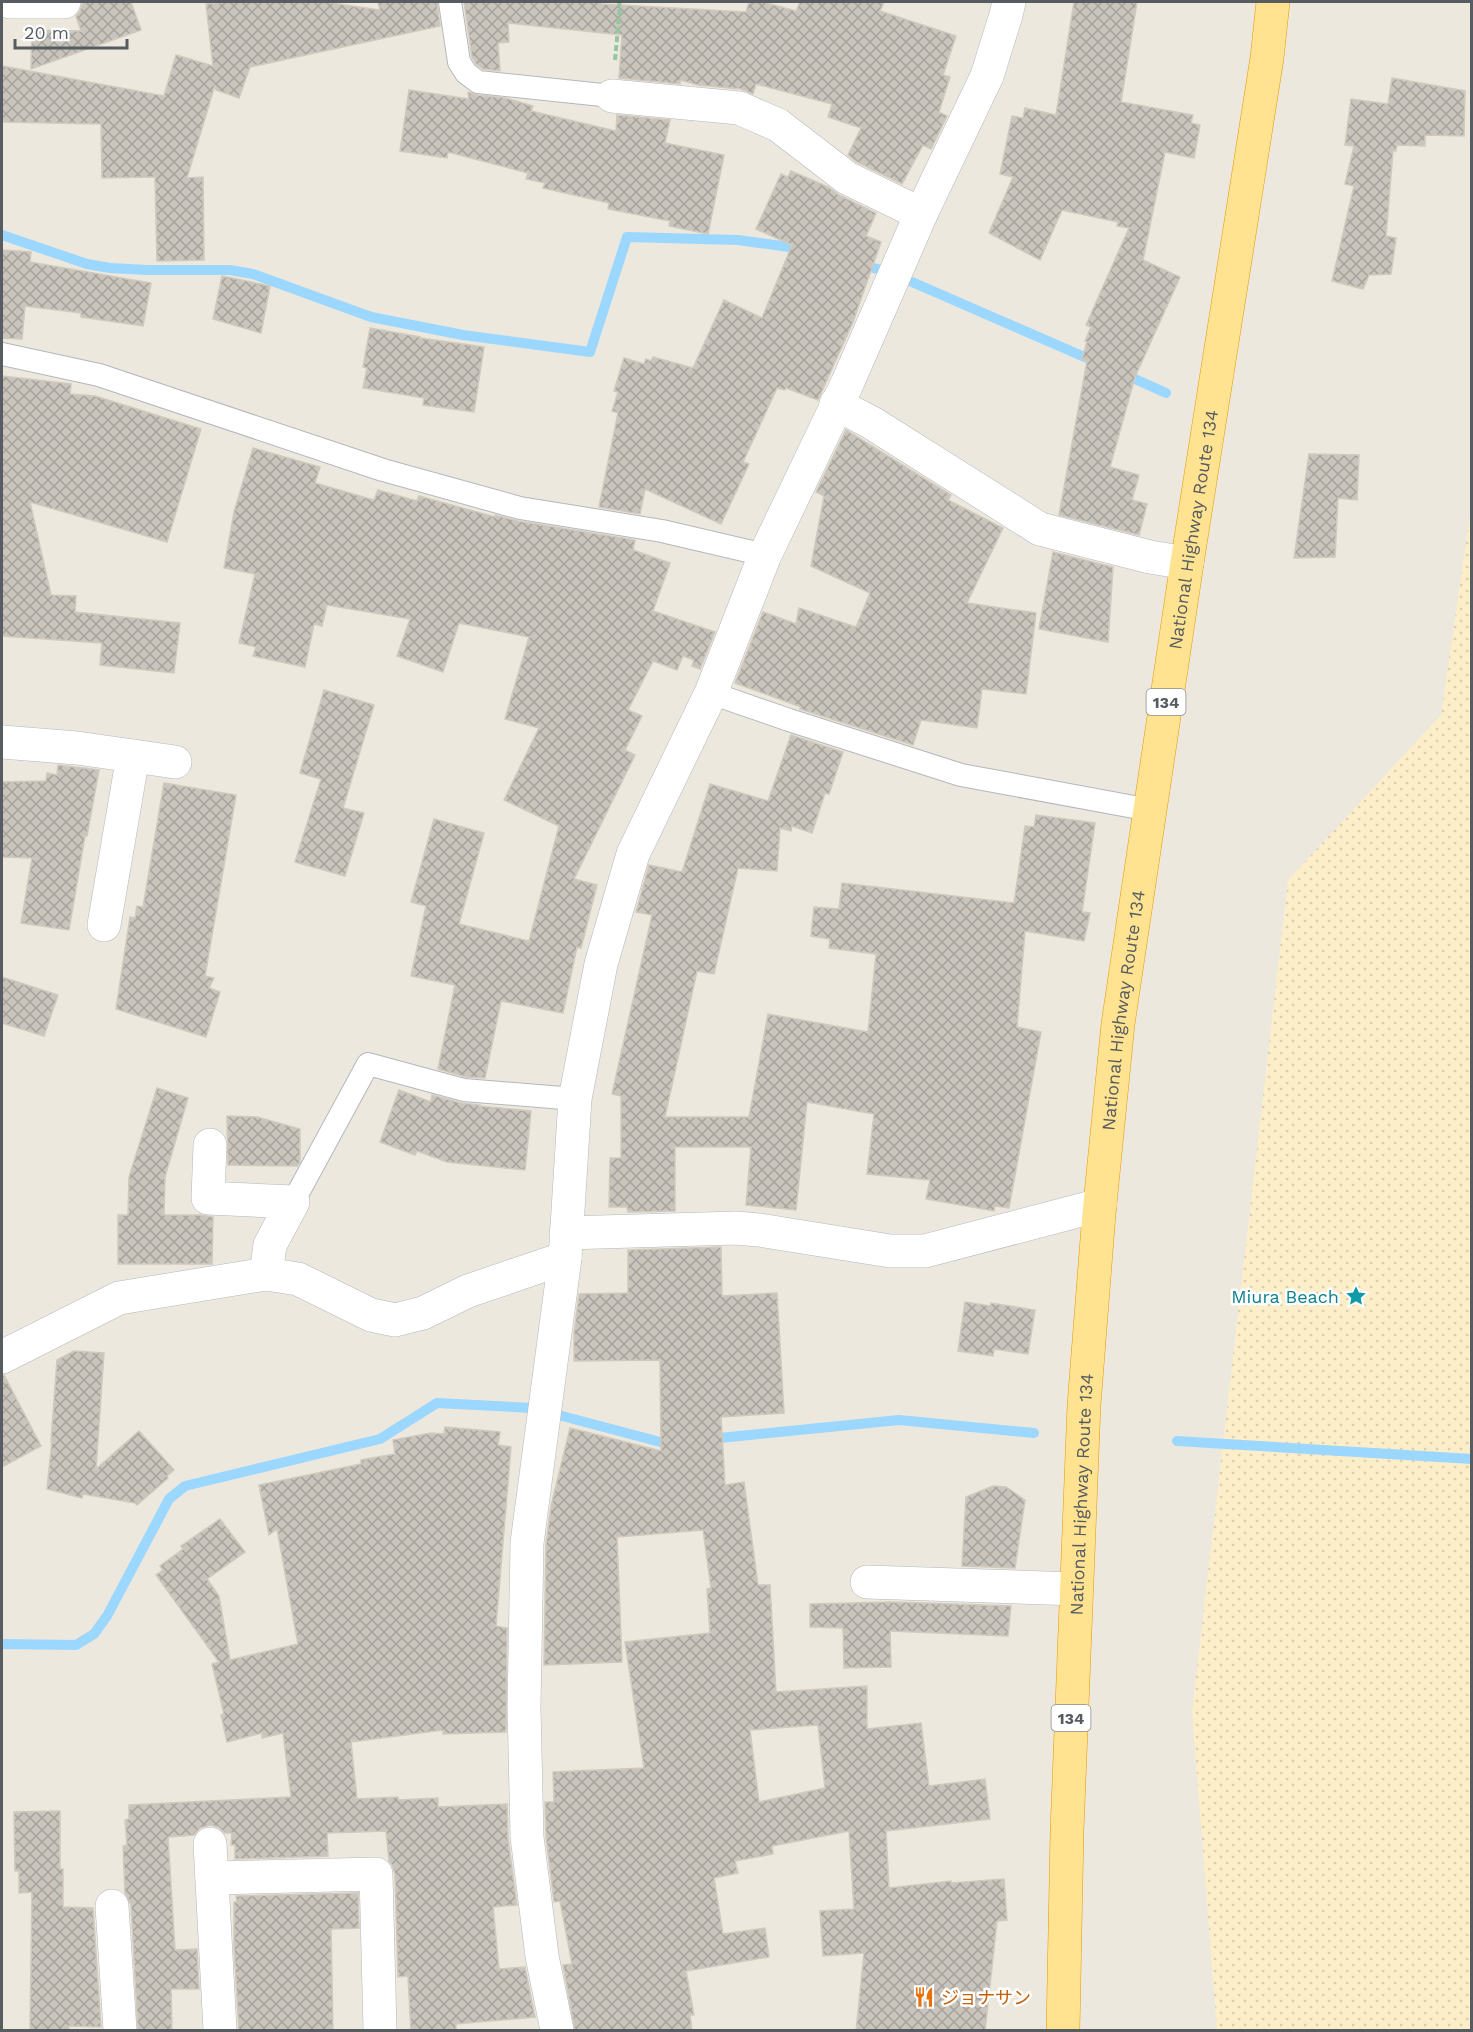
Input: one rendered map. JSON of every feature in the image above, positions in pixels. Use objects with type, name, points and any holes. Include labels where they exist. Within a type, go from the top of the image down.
[{"type":"highway","name":"National Highway Route 134","points":[[1063,2031],[1067,1831],[1084,1405],[1100,1205],[1118,1024],[1186,563],[1263,82],[1273,2]]},
{"type":"street","points":[[10,2],[64,2]]},
{"type":"street","points":[[557,2031],[542,1956],[527,1837],[524,1707],[527,1543],[546,1409],[565,1245],[575,1099],[601,964],[633,854],[711,693],[765,555],[921,214],[987,76],[1009,2]]},
{"type":"street","points":[[612,96],[739,108],[778,125],[847,178],[921,214]]},
{"type":"street","points":[[836,404],[872,423],[1040,529],[1150,557],[1186,563]]},
{"type":"street","points":[[2,742],[77,748],[175,762]]},
{"type":"street","points":[[104,925],[133,756]]},
{"type":"street","points":[[210,1145],[208,1198],[293,1202],[270,1245],[266,1274]]},
{"type":"street","points":[[2,1357],[119,1298],[266,1274],[298,1279],[371,1315],[396,1320],[423,1313],[565,1245],[748,1229],[890,1251],[925,1251],[1100,1205]]},
{"type":"street","points":[[867,1582],[1076,1589]]},
{"type":"street","points":[[210,1844],[220,2031]]},
{"type":"street","points":[[213,1878],[376,1874],[380,2031]]},
{"type":"street","points":[[112,1906],[120,2031]]},
{"type":"lane","points":[[450,2],[459,62],[466,73],[478,82],[612,96]]},
{"type":"lane","points":[[2,354],[99,375],[384,470],[520,508],[662,531],[765,555]]},
{"type":"lane","points":[[711,693],[961,775],[1150,810]]},
{"type":"lane","points":[[293,1202],[368,1064],[465,1090],[575,1099]]},
{"type":"path","points":[[612,96],[619,2]]},
{"type":"sand","name":"Miura Beach","points":[[1471,508],[1471,2030],[1217,2030],[1192,1712],[1288,880],[1441,715]]},
{"type":"building","points":[[83,2],[131,2],[141,30],[31,69],[32,30],[81,31],[76,16]]},
{"type":"building","points":[[325,2],[380,10],[378,2],[437,2],[440,26],[250,67],[239,98],[216,90],[215,85],[187,178],[203,177],[204,260],[157,261],[155,177],[102,178],[101,124],[2,122],[2,66],[164,96],[176,55],[213,66],[206,4]]},
{"type":"building","points":[[464,2],[602,2],[602,4],[746,12],[749,2],[763,2],[796,11],[800,2],[884,2],[880,11],[956,36],[943,75],[950,77],[939,112],[947,116],[931,149],[923,145],[902,184],[857,162],[848,155],[861,128],[828,117],[832,104],[756,84],[753,94],[741,89],[698,85],[680,80],[680,84],[619,78],[622,35],[508,23],[509,42],[498,43],[500,71],[483,69],[472,57]]},
{"type":"building","points":[[1074,2],[1137,2],[1121,102],[1193,115],[1191,123],[1200,125],[1194,158],[1165,152],[1143,260],[1180,277],[1135,377],[1110,467],[1139,475],[1132,500],[1147,504],[1139,535],[1059,515],[1087,361],[1082,359],[1087,342],[1085,341],[1091,327],[1086,325],[1129,228],[1117,226],[1118,222],[1062,210],[1040,260],[989,233],[1013,177],[1000,174],[1012,116],[1023,118],[1025,108],[1056,115]]},
{"type":"building","points":[[1392,78],[1465,91],[1464,136],[1425,135],[1425,146],[1397,145],[1396,151],[1393,151],[1386,236],[1396,238],[1391,274],[1369,275],[1363,289],[1332,281],[1354,186],[1345,184],[1354,146],[1345,145],[1351,99],[1388,104]]},
{"type":"building","points":[[409,90],[469,99],[468,92],[505,98],[533,106],[531,111],[616,131],[617,115],[670,120],[665,143],[724,155],[708,234],[669,226],[670,221],[608,209],[609,203],[543,188],[545,183],[526,179],[528,173],[448,152],[447,158],[400,151]]},
{"type":"building","points":[[791,171],[828,187],[876,213],[866,236],[881,242],[853,322],[818,400],[786,388],[785,390],[777,388],[743,462],[749,464],[721,524],[645,489],[640,514],[599,507],[618,413],[612,411],[618,392],[614,391],[624,358],[644,364],[646,359],[651,361],[653,357],[693,368],[724,300],[762,318],[792,245],[756,229],[781,174],[788,177]]},
{"type":"building","points":[[2,250],[31,252],[30,262],[151,283],[143,326],[81,317],[81,313],[25,306],[22,339],[2,338]]},
{"type":"building","points":[[222,276],[270,286],[261,333],[213,319]]},
{"type":"building","points":[[370,328],[484,347],[474,412],[423,405],[424,398],[363,388],[367,368],[363,367]]},
{"type":"building","points":[[2,376],[71,384],[70,394],[95,396],[201,429],[167,542],[30,502],[51,595],[76,596],[75,612],[180,623],[174,673],[100,665],[102,643],[2,636]]},
{"type":"building","points":[[846,430],[951,495],[948,500],[1003,528],[967,603],[1036,613],[1026,694],[982,689],[977,728],[921,720],[913,745],[800,709],[801,707],[735,683],[763,612],[796,624],[799,608],[856,627],[870,593],[811,566],[824,496],[816,492]]},
{"type":"building","points":[[253,448],[320,467],[315,483],[374,500],[378,490],[417,501],[419,496],[495,517],[495,515],[518,521],[635,540],[633,550],[670,563],[653,611],[715,632],[700,669],[692,666],[694,660],[683,656],[677,670],[653,661],[628,710],[642,716],[625,750],[635,755],[574,879],[597,885],[581,948],[577,947],[563,1013],[501,1001],[485,1078],[466,1077],[438,1069],[455,985],[411,976],[426,906],[411,902],[434,819],[484,833],[459,924],[529,941],[559,826],[504,800],[539,728],[505,719],[529,637],[459,623],[443,672],[397,656],[410,619],[327,605],[322,626],[314,624],[305,667],[253,656],[256,647],[239,643],[255,574],[224,568],[234,512]]},
{"type":"building","points":[[1309,454],[1359,455],[1357,500],[1338,498],[1335,557],[1294,558]]},
{"type":"building","points":[[1053,552],[1113,567],[1108,642],[1039,629]]},
{"type":"building","points":[[324,690],[374,705],[343,808],[364,813],[345,876],[295,862],[321,779],[300,773]]},
{"type":"building","points":[[791,735],[843,752],[829,794],[825,793],[812,833],[792,826],[791,831],[780,828],[777,871],[738,868],[714,974],[697,971],[665,1117],[749,1117],[768,1014],[868,1032],[876,954],[829,948],[830,939],[811,936],[814,907],[839,909],[842,883],[1014,903],[1025,826],[1034,827],[1036,815],[1095,823],[1082,912],[1090,913],[1084,941],[1025,931],[1017,1027],[1041,1032],[1009,1208],[995,1206],[994,1211],[926,1199],[930,1180],[867,1174],[874,1114],[807,1102],[796,1210],[746,1205],[751,1147],[675,1147],[675,1211],[628,1212],[627,1207],[609,1207],[610,1158],[621,1158],[621,1096],[612,1094],[652,915],[636,912],[649,865],[682,872],[710,784],[768,801]]},
{"type":"building","points":[[58,765],[99,770],[69,930],[21,923],[32,858],[2,857],[2,782],[46,781],[47,773],[57,775]]},
{"type":"building","points":[[164,783],[236,795],[205,976],[214,978],[209,988],[220,992],[206,1037],[116,1009],[130,917],[135,918],[137,906],[143,907]]},
{"type":"building","points":[[2,977],[58,995],[44,1036],[2,1023]]},
{"type":"building","points":[[157,1088],[188,1098],[165,1177],[164,1215],[213,1217],[212,1264],[118,1264],[118,1215],[128,1215],[129,1177]]},
{"type":"building","points":[[399,1090],[431,1102],[432,1095],[479,1106],[531,1111],[525,1170],[447,1162],[417,1151],[415,1155],[380,1142]]},
{"type":"building","points":[[227,1116],[257,1117],[300,1129],[300,1162],[297,1166],[228,1165]]},
{"type":"building","points":[[721,1247],[722,1296],[777,1293],[784,1413],[721,1417],[725,1485],[744,1482],[758,1585],[770,1585],[776,1692],[867,1686],[867,1729],[921,1723],[929,1786],[985,1779],[990,1819],[886,1831],[889,1888],[951,1881],[951,1883],[1004,1879],[1007,1920],[997,1921],[985,2031],[856,2031],[864,1953],[823,1956],[820,1911],[854,1909],[849,1831],[772,1846],[773,1854],[735,1861],[738,1873],[714,1878],[723,1934],[765,1928],[769,1957],[686,1971],[694,2015],[690,2015],[692,2031],[575,2031],[563,1965],[572,1964],[560,1901],[554,1902],[546,1836],[545,1802],[554,1802],[553,1772],[644,1768],[625,1642],[710,1633],[707,1589],[711,1588],[703,1530],[617,1537],[622,1662],[544,1665],[546,1544],[551,1506],[570,1428],[661,1451],[660,1360],[574,1361],[574,1333],[579,1294],[628,1293],[628,1250]],"holes":[[[818,1725],[825,1788],[759,1802],[750,1730]]]},
{"type":"building","points":[[965,1302],[990,1306],[991,1303],[1035,1310],[1028,1354],[994,1349],[993,1356],[958,1351]]},
{"type":"building","points":[[74,1351],[104,1353],[96,1469],[139,1431],[174,1470],[137,1505],[83,1494],[82,1498],[47,1489],[57,1360]]},
{"type":"building","points":[[4,1375],[41,1446],[2,1467],[2,1376]]},
{"type":"building","points":[[445,1427],[500,1432],[498,1445],[511,1447],[496,1626],[507,1628],[506,1732],[443,1734],[443,1730],[351,1742],[357,1799],[438,1798],[438,1807],[507,1804],[508,1839],[517,1905],[493,1907],[499,1969],[525,1967],[535,2017],[456,2024],[456,2031],[411,2031],[408,1976],[398,1977],[395,1874],[389,1861],[386,1831],[327,1833],[328,1856],[235,1859],[235,1845],[231,1845],[232,1833],[225,1833],[218,1827],[210,1825],[200,1828],[194,1835],[168,1837],[175,1950],[197,1949],[199,1989],[171,1989],[172,2031],[138,2031],[131,1905],[125,1893],[123,1846],[127,1845],[125,1820],[129,1819],[129,1805],[291,1797],[283,1733],[262,1738],[262,1733],[227,1742],[221,1715],[224,1714],[212,1664],[219,1662],[156,1575],[163,1570],[160,1566],[183,1549],[181,1546],[220,1519],[245,1552],[207,1579],[219,1596],[230,1660],[298,1644],[277,1529],[269,1535],[259,1485],[361,1464],[361,1460],[395,1454],[393,1440],[431,1433],[444,1434]]},
{"type":"building","points":[[993,1486],[1006,1487],[1025,1500],[1015,1568],[962,1566],[966,1497]]},
{"type":"building","points":[[893,1602],[1011,1606],[1008,1636],[890,1631],[891,1667],[844,1668],[843,1628],[810,1627],[810,1604]]},
{"type":"building","points":[[60,1811],[60,1869],[63,1869],[63,1907],[93,1908],[101,2027],[69,2026],[69,2031],[30,2031],[32,1892],[19,1893],[19,1871],[15,1871],[14,1812]]},
{"type":"building","points":[[358,1893],[359,1928],[331,1929],[333,2031],[239,2031],[234,1947],[236,1896]]},
{"type":"waterway","points":[[2,235],[87,264],[110,268],[230,270],[253,274],[371,317],[463,335],[590,352],[627,237],[738,240],[803,249]]},
{"type":"waterway","points":[[859,264],[881,270]]},
{"type":"waterway","points":[[912,282],[1096,362]]},
{"type":"waterway","points":[[1124,374],[1166,393]]},
{"type":"waterway","points":[[2,1644],[76,1645],[94,1634],[107,1616],[169,1499],[185,1486],[380,1439],[437,1403],[532,1408],[664,1443],[673,1442]]},
{"type":"waterway","points":[[710,1439],[899,1420],[1034,1433]]},
{"type":"waterway","points":[[1177,1441],[1472,1459]]},
{"type":"place","name":"Miura Beach","points":[[1356,1296]]},
{"type":"place","name":"ジョナサン","points":[[924,1997]]}]
